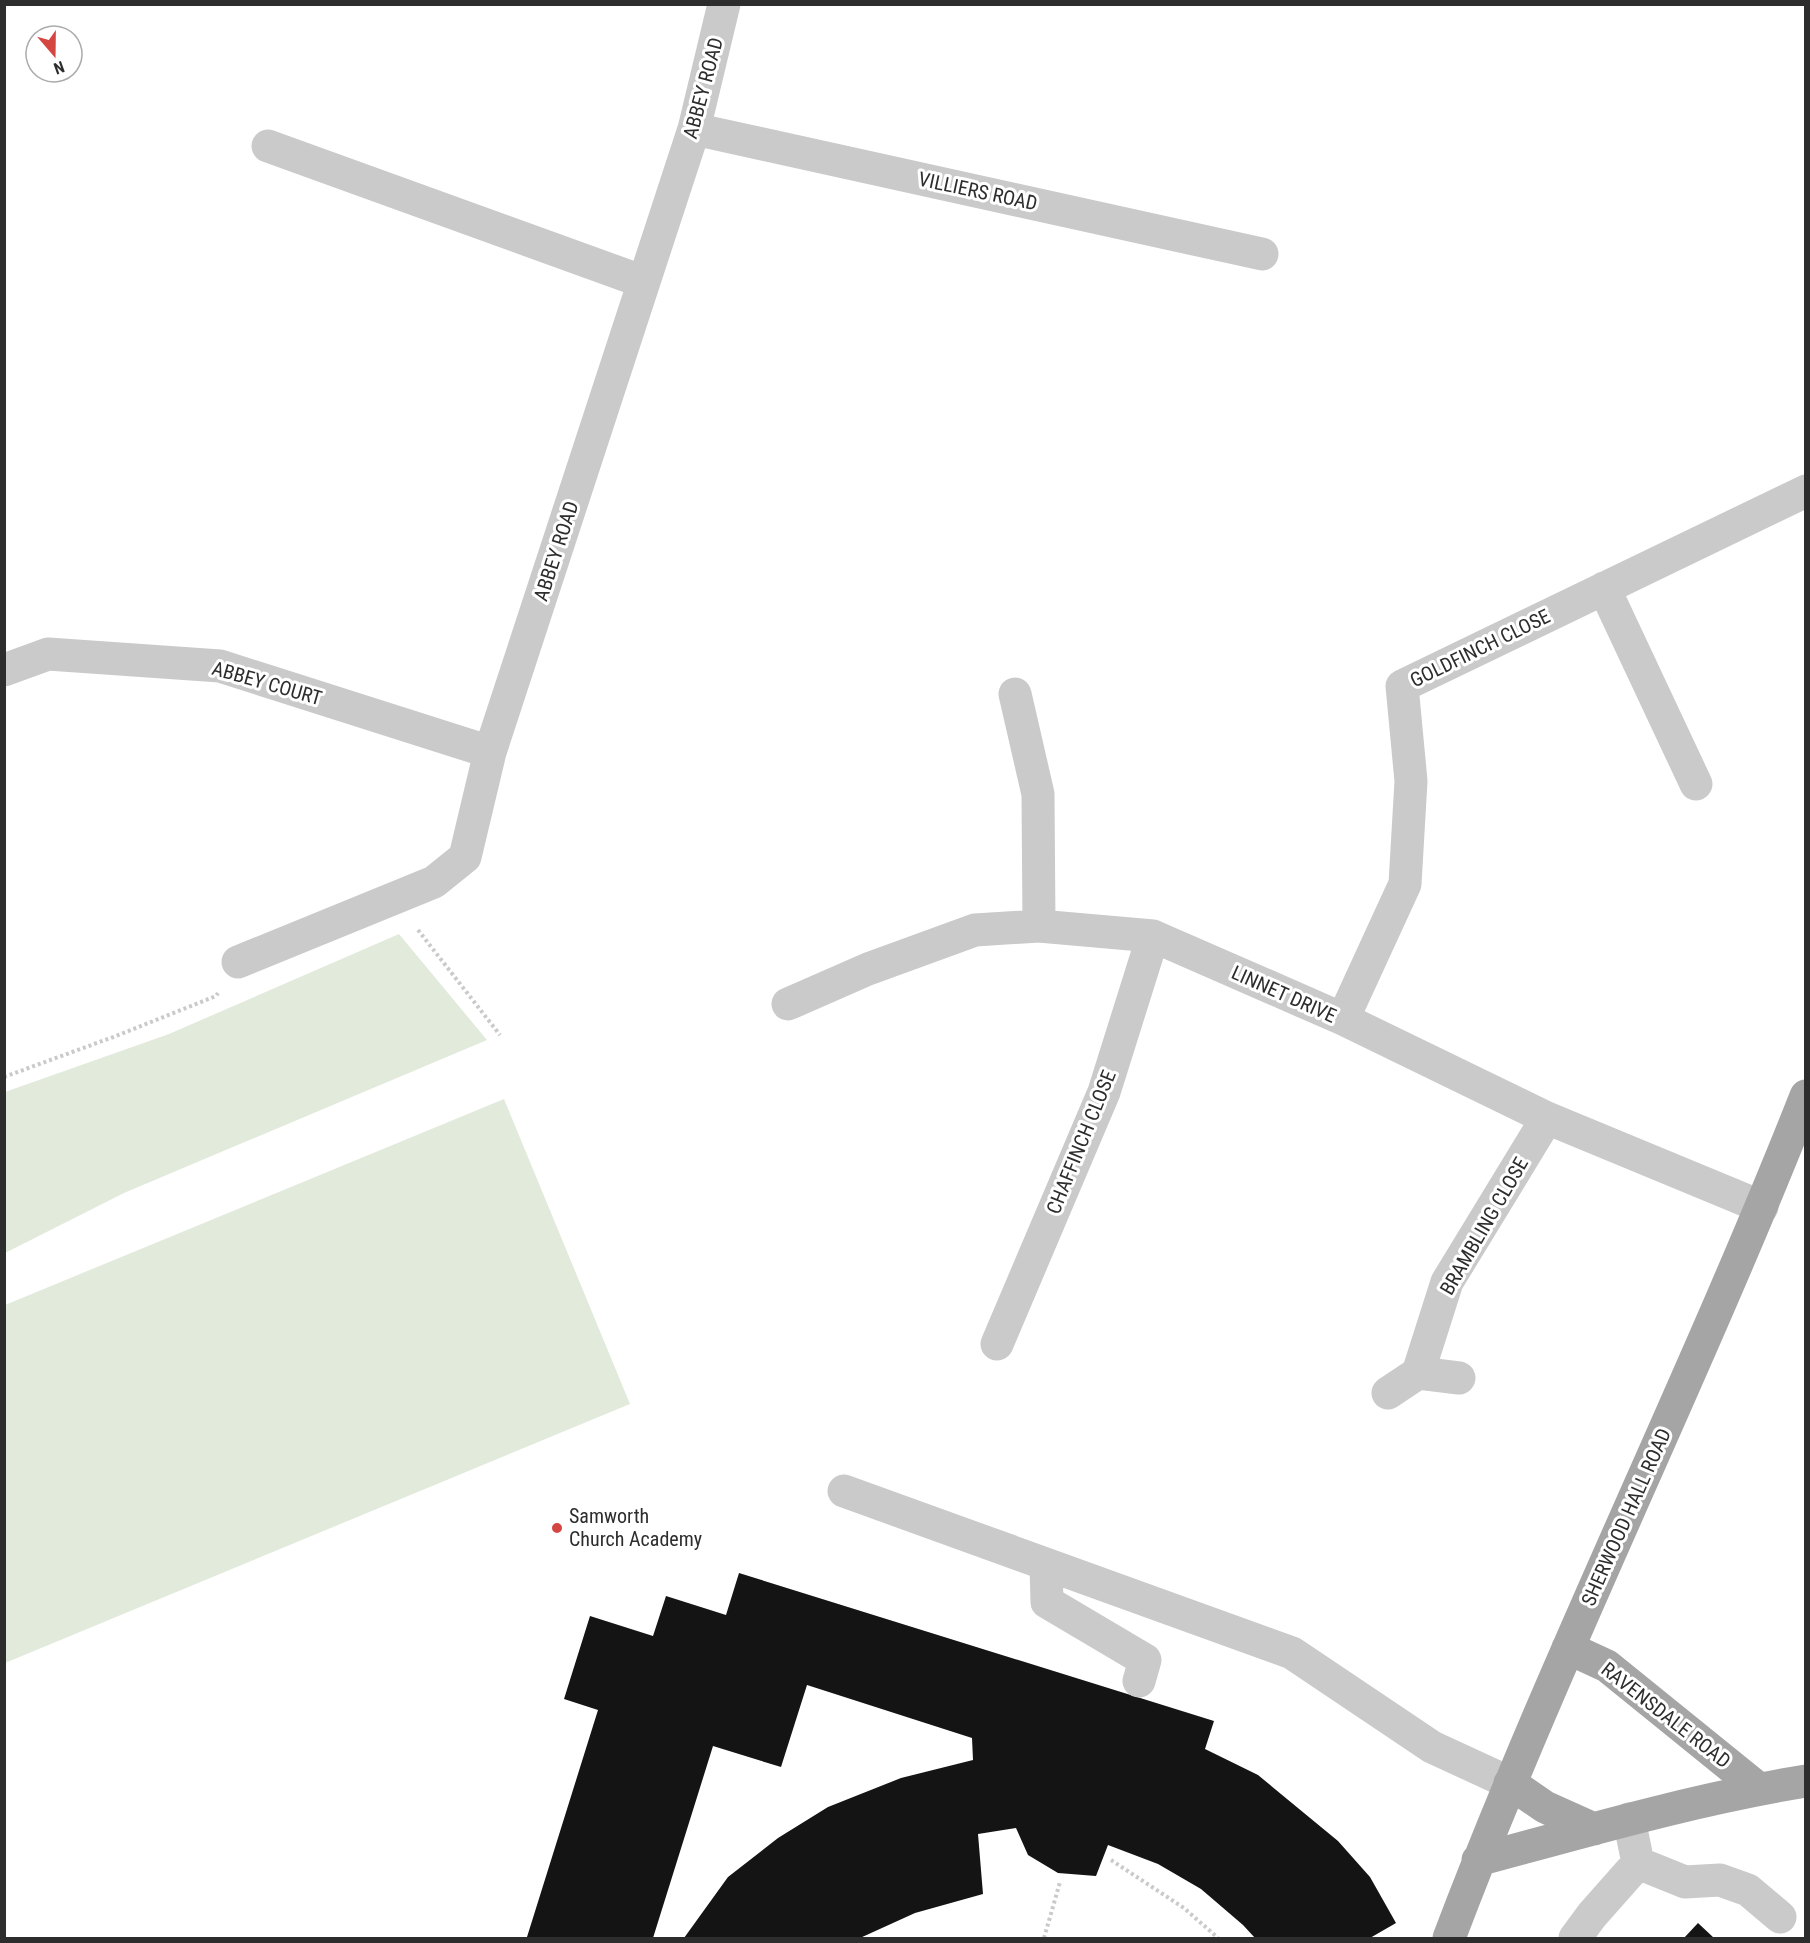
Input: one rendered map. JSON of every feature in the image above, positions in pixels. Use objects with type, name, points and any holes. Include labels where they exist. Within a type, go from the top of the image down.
[{"type":"main road","name":"SHERWOOD HALL ROAD","points":[[1449,1938],[1510,1783],[1762,1207],[1806,1096]]},
{"type":"main road","name":"RAVENSDALE ROAD","points":[[1568,1648],[1607,1666],[1759,1789]]},
{"type":"main road","name":"RAVENSDALE ROAD","points":[[1478,1860],[1629,1820],[1759,1789],[1806,1781]]},
{"type":"main road","points":[[1510,1783],[1545,1807],[1594,1829]]},
{"type":"street","name":"ABBEY ROAD","points":[[238,962],[434,882],[465,857],[490,752],[694,129],[724,4]]},
{"type":"street","name":"VILLIERS ROAD","points":[[694,129],[1262,254]]},
{"type":"street","points":[[268,146],[644,282]]},
{"type":"street","name":"GOLDFINCH CLOSE","points":[[1343,1019],[1405,884],[1410,781],[1402,686],[1806,491]]},
{"type":"street","points":[[1604,588],[1696,784]]},
{"type":"street","name":"ABBEY COURT","points":[[4,670],[48,654],[220,666],[490,752]]},
{"type":"street","points":[[1015,694],[1038,794],[1039,926]]},
{"type":"street","name":"LINNET DRIVE","points":[[788,1004],[868,969],[975,930],[1039,926],[1152,936],[1343,1019],[1547,1118],[1762,1207]]},
{"type":"street","name":"CHAFFINCH CLOSE","points":[[997,1344],[1104,1092],[1152,936]]},
{"type":"street","name":"BRAMBLING CLOSE","points":[[1418,1373],[1447,1282],[1547,1118]]},
{"type":"street","points":[[1388,1393],[1418,1373],[1460,1378]]},
{"type":"street","points":[[844,1491],[1292,1653],[1432,1747],[1510,1783]]},
{"type":"street","points":[[1046,1564],[1047,1602],[1146,1660],[1139,1682]]},
{"type":"street","points":[[1629,1820],[1638,1863]]},
{"type":"street","points":[[1638,1863],[1685,1882],[1720,1880],[1749,1890],[1780,1917]]},
{"type":"street","points":[[1575,1938],[1638,1863]]},
{"type":"path","points":[[393,898],[500,1035]]},
{"type":"path","points":[[4,1077],[117,1036],[216,996],[238,962]]},
{"type":"path","points":[[1111,1860],[1184,1908],[1218,1938]]},
{"type":"path","points":[[1044,1938],[1060,1882]]},
{"type":"shaded area","points":[[399,934],[487,1040],[124,1193],[5,1253],[5,1092],[169,1034]]},
{"type":"shaded area","points":[[504,1099],[630,1404],[5,1663],[5,1305]]},
{"type":"building","points":[[739,1573],[1214,1721],[1205,1749],[1258,1775],[1338,1841],[1370,1877],[1396,1923],[1370,1938],[1255,1938],[1201,1889],[1158,1864],[1108,1845],[1096,1876],[1058,1873],[1028,1855],[1016,1828],[978,1834],[983,1894],[915,1913],[860,1938],[684,1938],[728,1877],[778,1838],[828,1807],[901,1778],[973,1760],[972,1738],[807,1685],[781,1767],[713,1746],[653,1938],[527,1937],[598,1710],[564,1699],[590,1616],[653,1636],[666,1596],[726,1615]]},
{"type":"building","points":[[1698,1923],[1714,1938],[1684,1938]]},
{"type":"place","name":"Samworth Church Academy","points":[[557,1528]]}]
